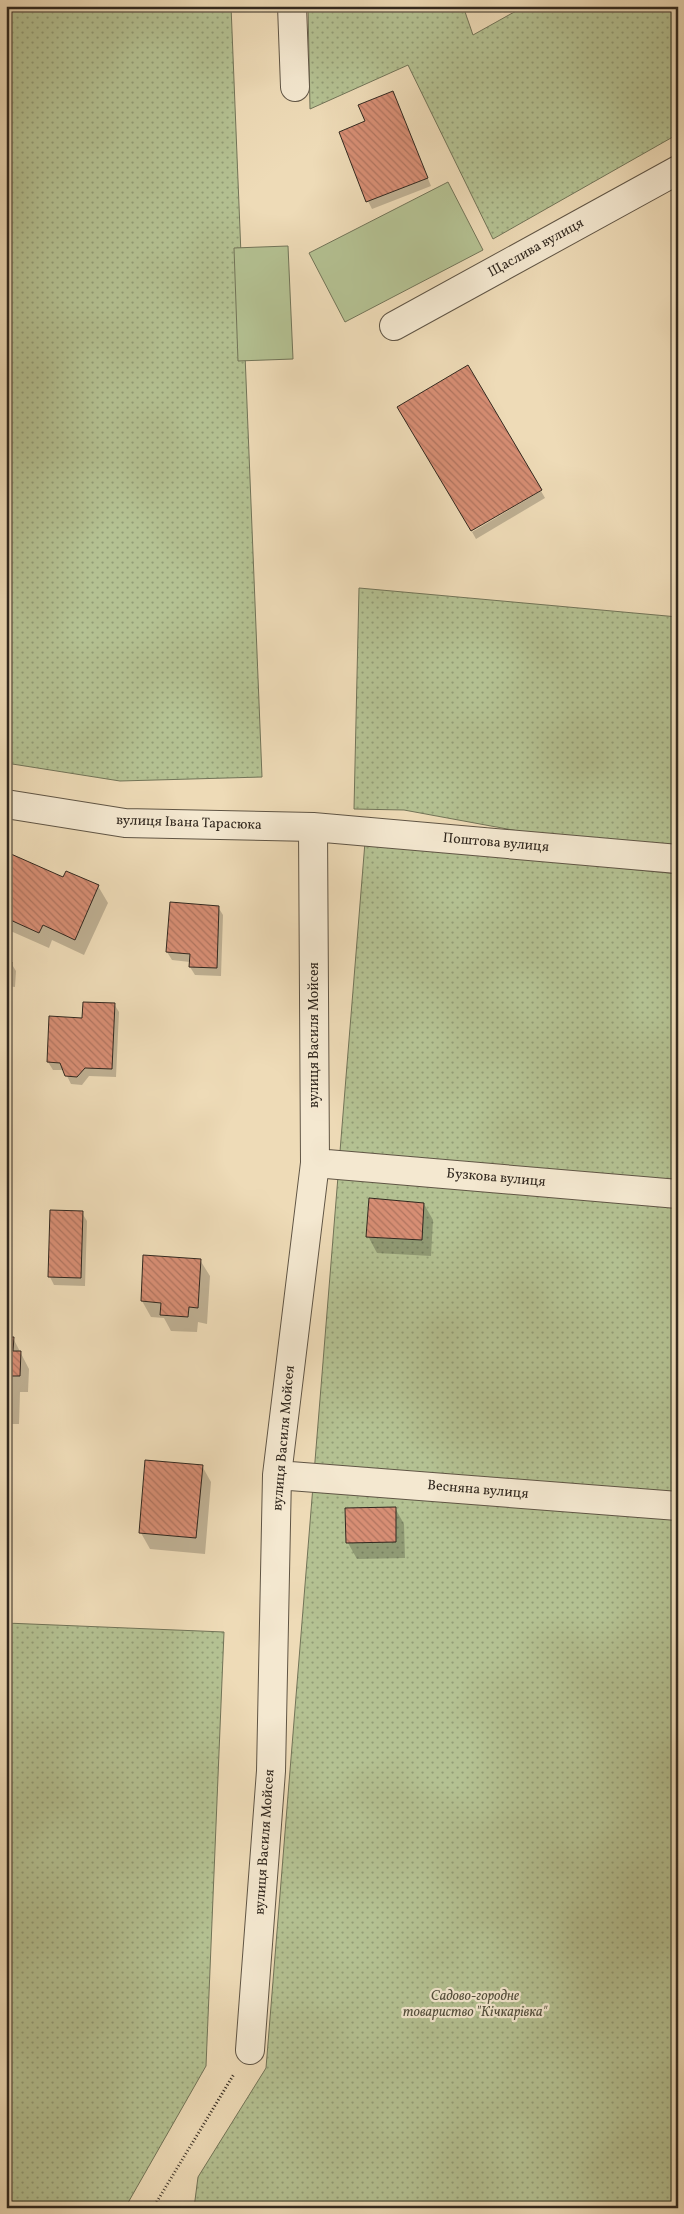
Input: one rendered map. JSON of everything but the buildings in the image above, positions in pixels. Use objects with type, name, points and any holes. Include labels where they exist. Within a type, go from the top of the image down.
[{"type":"street","points":[[292,6],[295,87]]},
{"type":"street","name":"Щаслива вулиця","points":[[394,326],[678,170]]},
{"type":"street","name":"вулиця Івана Тарасюка","points":[[6,804],[126,823],[313,827]]},
{"type":"street","name":"Поштова вулиця","points":[[313,827],[678,859]]},
{"type":"street","name":"вулиця Василя Мойсея","points":[[250,2050],[271,1771],[277,1474],[315,1162],[313,827]]},
{"type":"street","name":"Бузкова вулиця","points":[[315,1162],[678,1194]]},
{"type":"street","name":"Весняна вулиця","points":[[277,1474],[678,1506]]},
{"type":"path","points":[[152,2208],[222,2091],[250,2050]]},
{"type":"green space","points":[[6,6],[231,6],[262,777],[120,781],[6,763]]},
{"type":"green space","points":[[308,6],[463,6],[473,35],[525,6],[678,6],[678,134],[493,239],[408,65],[310,109]]},
{"type":"green space","points":[[448,182],[483,250],[345,322],[309,253]]},
{"type":"green space","points":[[288,246],[293,359],[238,361],[234,248]]},
{"type":"green space","points":[[359,588],[678,617],[678,845],[529,833],[404,810],[354,809]]},
{"type":"green space","name":"Садово-городне товариство \"Кічкарівка\"","points":[[365,842],[678,874],[678,2208],[194,2208],[198,2177],[266,2068]]},
{"type":"green space","points":[[6,1623],[224,1632],[206,2066],[125,2208],[6,2208]]}]
